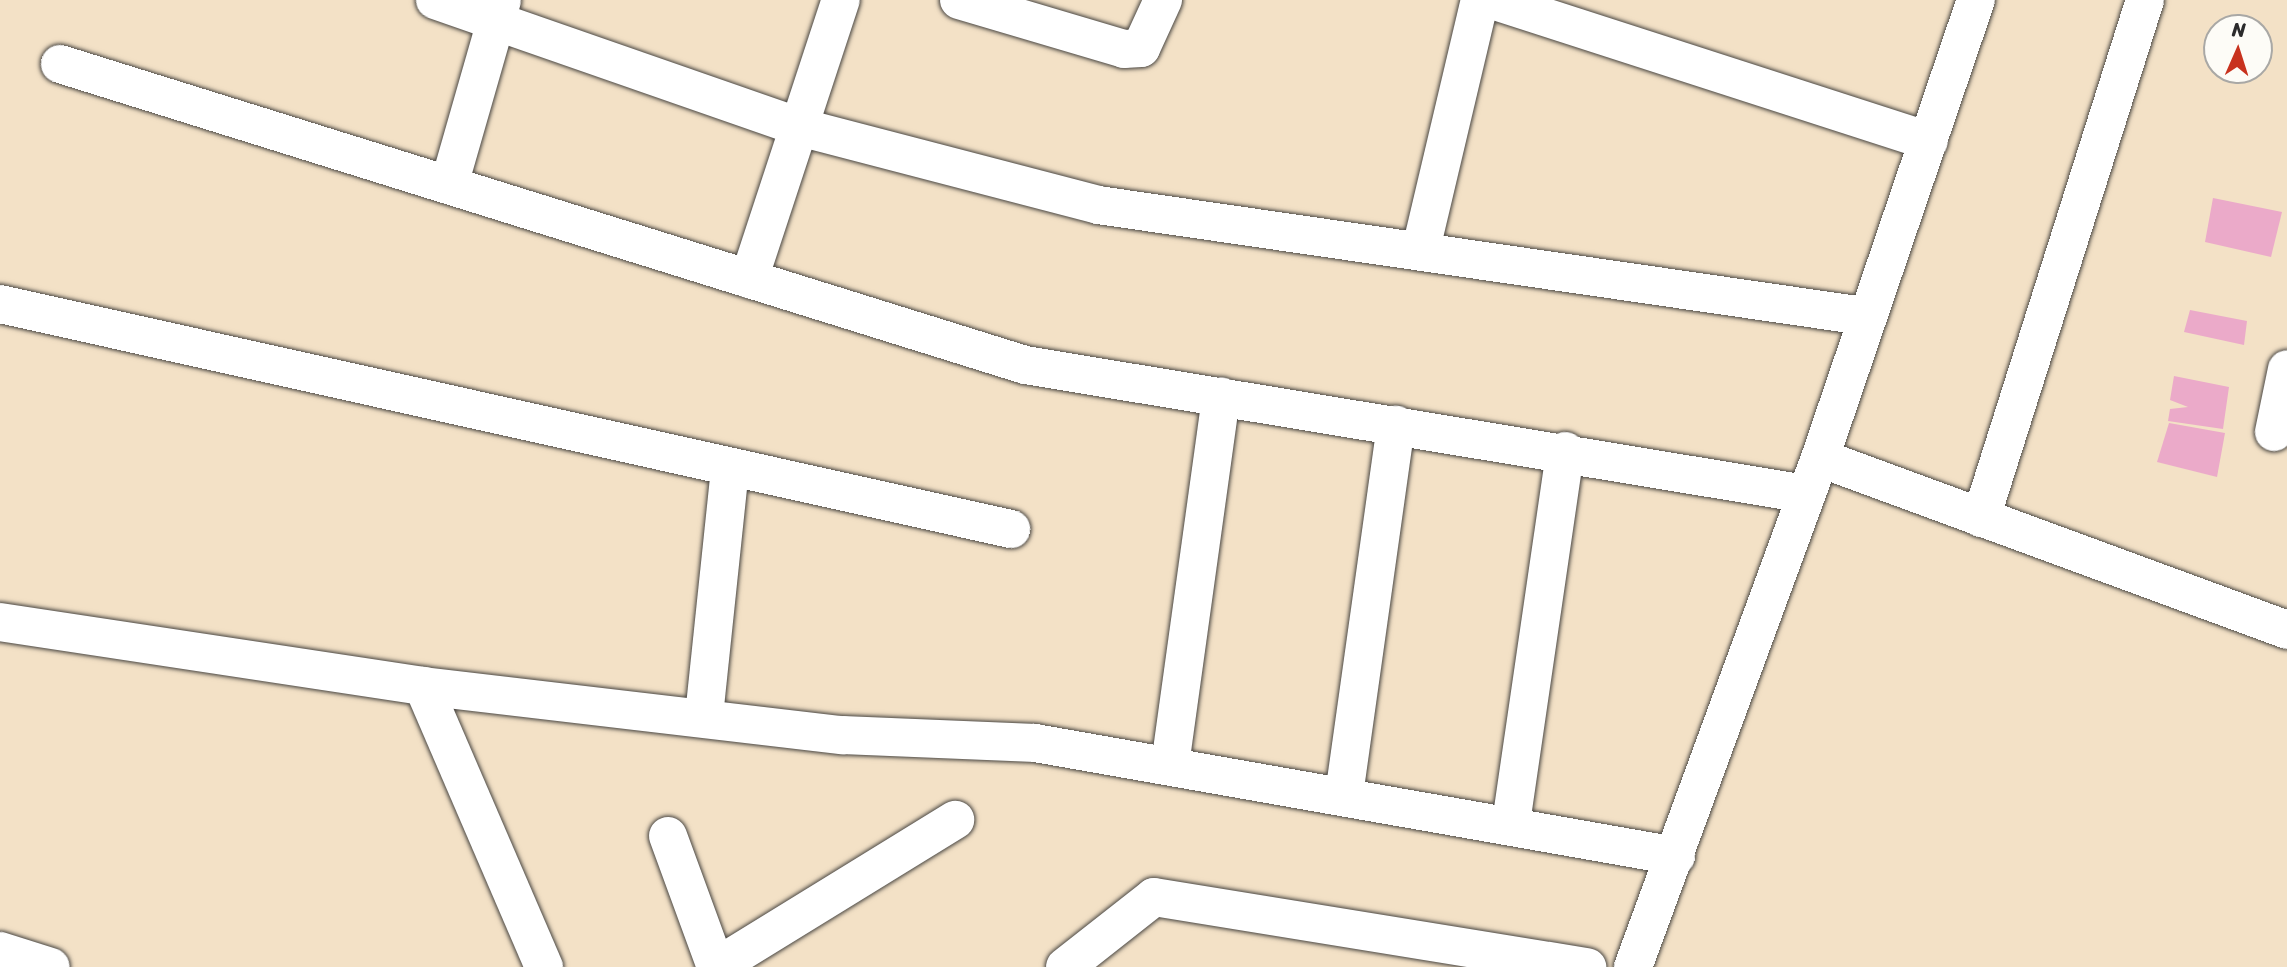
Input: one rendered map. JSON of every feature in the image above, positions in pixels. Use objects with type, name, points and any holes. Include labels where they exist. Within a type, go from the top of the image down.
[{"type":"street","points":[[435,0],[499,11],[799,127],[1098,205],[1421,249],[1864,316]]},
{"type":"street","points":[[749,279],[841,0]]},
{"type":"street","points":[[960,0],[1124,49],[1141,48],[1163,0]]},
{"type":"street","points":[[1421,249],[1480,0]]},
{"type":"street","points":[[1492,0],[1929,141]]},
{"type":"street","points":[[1633,967],[1820,458],[1864,316],[1929,141],[1976,0]]},
{"type":"street","points":[[1981,518],[2145,0]]},
{"type":"street","points":[[449,185],[499,11]]},
{"type":"street","points":[[60,64],[1025,365],[1565,451],[1806,494]]},
{"type":"street","points":[[0,304],[730,469],[1011,529]]},
{"type":"street","points":[[2274,432],[2287,369]]},
{"type":"street","points":[[1170,765],[1221,397]]},
{"type":"street","points":[[1345,794],[1396,425]]},
{"type":"street","points":[[1511,823],[1565,451]]},
{"type":"street","points":[[1820,458],[2287,630]]},
{"type":"street","points":[[704,716],[730,469]]},
{"type":"street","points":[[0,622],[423,686],[704,716],[843,735],[1035,743],[1511,823],[1676,856]]},
{"type":"street","points":[[423,686],[544,967]]},
{"type":"street","points":[[668,836],[716,967],[955,820]]},
{"type":"street","points":[[1065,967],[1154,897],[1587,967]]},
{"type":"street","points":[[0,951],[51,967]]},
{"type":"building","points":[[2213,198],[2282,212],[2271,257],[2205,242]]},
{"type":"building","points":[[2190,310],[2247,321],[2244,345],[2184,332]]},
{"type":"building","points":[[2174,376],[2229,387],[2223,429],[2168,421],[2170,409],[2188,407],[2170,400]]},
{"type":"building","points":[[2169,423],[2225,433],[2217,477],[2157,462]]}]
